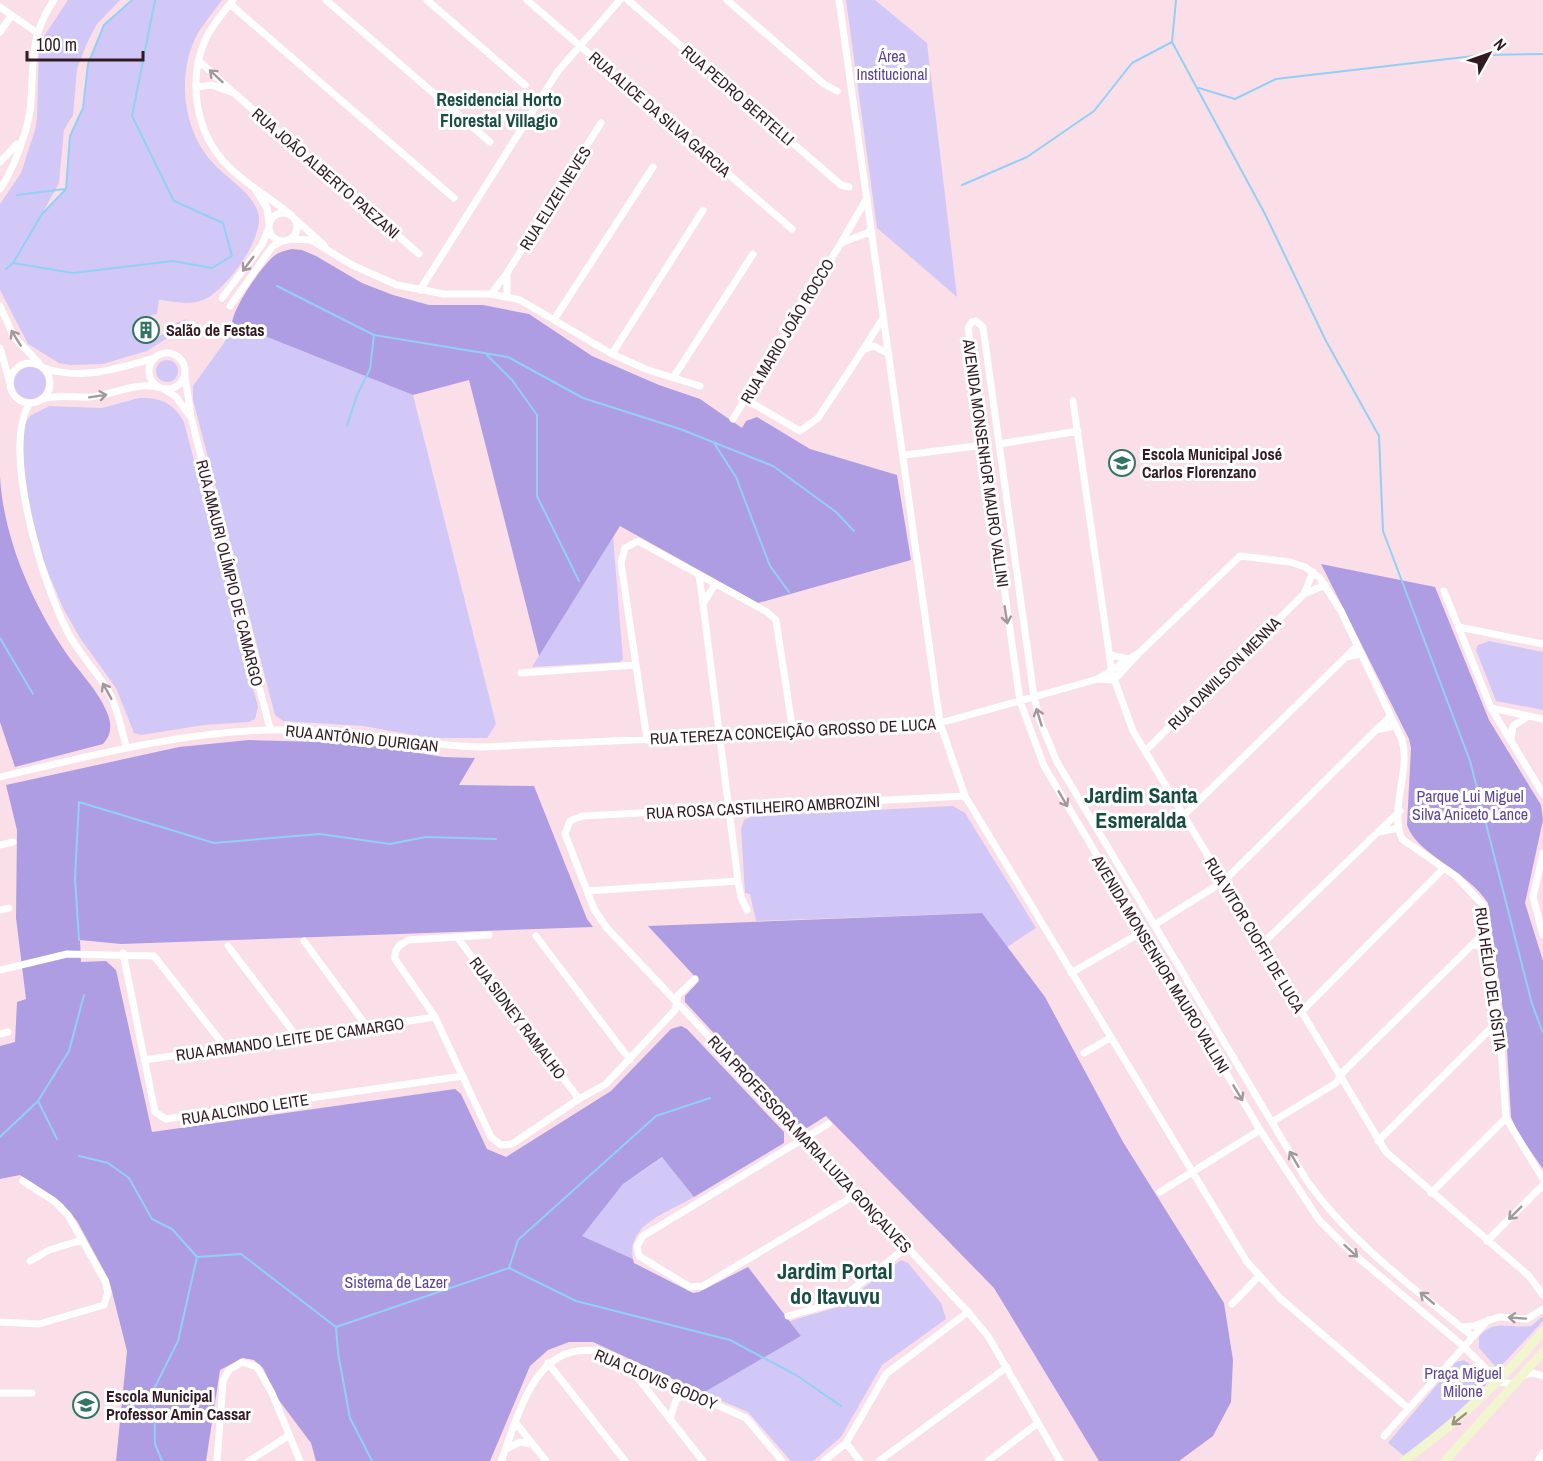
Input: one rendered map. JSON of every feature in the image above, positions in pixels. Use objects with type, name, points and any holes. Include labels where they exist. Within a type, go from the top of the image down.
[{"type":"main road","points":[[1404,1461],[1464,1415],[1498,1382],[1543,1331]]},
{"type":"main road","points":[[1445,1461],[1543,1352]]},
{"type":"street","points":[[0,189],[6,181],[30,112],[36,32],[54,0]]},
{"type":"street","points":[[326,0],[490,142]]},
{"type":"street","points":[[427,0],[525,85]]},
{"type":"street","name":"RUA ALICE DA SILVA GARCIA","points":[[527,0],[792,229]]},
{"type":"street","points":[[420,290],[558,71],[620,0]]},
{"type":"street","name":"RUA PEDRO BERTELLI","points":[[628,0],[841,185],[849,187]]},
{"type":"street","points":[[727,0],[824,84],[837,91]]},
{"type":"street","points":[[839,0],[940,723],[965,796],[1235,1245],[1280,1298],[1408,1408]]},
{"type":"street","points":[[333,252],[229,166],[209,139],[197,107],[196,87],[200,61],[207,36],[231,2],[454,198]]},
{"type":"street","points":[[0,7],[36,32]]},
{"type":"street","points":[[0,32],[11,16]]},
{"type":"street","name":"RUA JOÃO ALBERTO PAEZANI","points":[[200,61],[419,254]]},
{"type":"street","name":"RUA JOÃO ALBERTO PAEZANI","points":[[196,87],[212,85],[234,93]]},
{"type":"street","name":"RUA ELIZEI NEVES","points":[[491,294],[507,273],[602,123]]},
{"type":"street","points":[[0,162],[21,140]]},
{"type":"street","points":[[555,318],[653,167]]},
{"type":"street","points":[[246,180],[265,203],[274,238],[282,242]]},
{"type":"street","name":"RUA MARIO JOÃO ROCCO","points":[[733,419],[850,230],[867,198]]},
{"type":"street","points":[[612,354],[704,210]]},
{"type":"street","points":[[222,298],[262,245],[269,225],[279,213],[292,217]]},
{"type":"street","points":[[290,240],[297,230],[292,217]]},
{"type":"street","points":[[850,230],[861,220],[871,227]]},
{"type":"street","name":"RUA MARIO JOÃO ROCCO","points":[[841,243],[871,227]]},
{"type":"street","points":[[230,306],[270,250],[282,242],[306,238],[365,272],[420,290],[444,294],[507,296],[532,305],[612,354],[700,386]]},
{"type":"street","points":[[673,378],[753,254]]},
{"type":"street","points":[[507,273],[507,296]]},
{"type":"street","points":[[0,306],[14,337],[42,366],[51,383],[47,395],[40,400]]},
{"type":"street","points":[[745,399],[800,431],[818,418],[884,318]]},
{"type":"street","name":"AVENIDA MONSENHOR MAURO VALLINI","points":[[1472,1336],[1358,1241],[1329,1212],[1307,1181],[1057,762],[1040,721],[1034,697],[983,327],[976,321],[972,322],[968,328],[1020,700],[1044,766],[1260,1130],[1319,1220],[1348,1250],[1463,1346],[1498,1382]]},
{"type":"street","points":[[863,350],[887,341]]},
{"type":"street","points":[[874,346],[889,354]]},
{"type":"street","points":[[0,348],[10,384],[16,398],[30,403],[60,395],[98,396],[143,386],[163,389],[176,387],[184,376],[184,366],[177,356],[166,353],[155,358],[84,375],[59,373],[28,362],[19,365],[13,371],[10,384]]},
{"type":"street","points":[[155,358],[149,374],[152,382],[163,389]]},
{"type":"street","name":"RUA AMAURI OLÍMPIO DE CAMARGO","points":[[184,376],[191,417],[270,729]]},
{"type":"street","name":"RUA AMAURI OLÍMPIO DE CAMARGO","points":[[163,389],[176,397],[191,417]]},
{"type":"street","name":"RUA VITOR CIOFFI DE LUCA","points":[[1074,401],[1112,669],[1125,714],[1183,816],[1378,1140],[1394,1162],[1529,1276],[1543,1295]]},
{"type":"street","points":[[30,403],[16,424],[13,439],[15,490],[24,530],[37,570],[54,607],[79,651],[109,693],[126,746]]},
{"type":"street","points":[[999,444],[1078,431]]},
{"type":"street","points":[[904,455],[984,445]]},
{"type":"street","points":[[647,740],[621,563],[625,548],[633,542],[643,543],[776,620],[793,732]]},
{"type":"street","name":"RUA TEREZA CONCEIÇÃO GROSSO DE LUCA","points":[[482,747],[720,738],[793,732],[914,727],[940,723],[1098,679],[1114,680],[1237,558],[1245,555],[1290,562],[1316,575]]},
{"type":"street","points":[[1316,575],[1325,585],[1357,646],[1405,750],[1399,828],[1378,832]]},
{"type":"street","name":"RUA DAWILSON MENNA","points":[[1145,751],[1304,594],[1316,575]]},
{"type":"street","points":[[699,576],[738,881],[741,897],[747,910]]},
{"type":"street","points":[[703,604],[715,584]]},
{"type":"street","name":"RUA DAWILSON MENNA","points":[[1304,594],[1325,585]]},
{"type":"street","points":[[1444,591],[1491,708],[1543,794]]},
{"type":"street","points":[[1459,627],[1543,644]]},
{"type":"street","points":[[1183,816],[1357,646]]},
{"type":"street","name":"RUA TEREZA CONCEIÇÃO GROSSO DE LUCA","points":[[1098,679],[1139,653]]},
{"type":"street","points":[[1346,657],[1361,654]]},
{"type":"street","points":[[1110,655],[1129,659]]},
{"type":"street","points":[[521,673],[636,666]]},
{"type":"street","points":[[1491,708],[1543,719]]},
{"type":"street","points":[[1510,741],[1516,722],[1529,716]]},
{"type":"street","points":[[1154,925],[1224,881],[1390,717]]},
{"type":"street","points":[[1376,730],[1395,726]]},
{"type":"street","name":"RUA ANTÔNIO DURIGAN","points":[[0,777],[126,746],[206,734],[270,729],[340,732],[440,746],[482,747]]},
{"type":"street","name":"RUA ROSA CASTILHEIRO AMBROZINI","points":[[565,828],[574,818],[582,816],[965,796]]},
{"type":"street","points":[[1261,945],[1400,811]]},
{"type":"street","name":"RUA PROFESSORA MARIA LUIZA GONÇALVES","points":[[565,828],[566,841],[599,918],[677,1004],[968,1312],[988,1336],[1060,1461]]},
{"type":"street","name":"RUA HÉLIO DEL CÍSTIA","points":[[1399,828],[1406,843],[1444,868],[1480,898],[1483,905],[1499,1020],[1507,1121],[1543,1179]]},
{"type":"street","points":[[0,845],[13,842]]},
{"type":"street","points":[[1543,853],[1533,897],[1543,935]]},
{"type":"street","points":[[1301,1012],[1444,868]]},
{"type":"street","points":[[587,891],[738,881]]},
{"type":"street","points":[[0,910],[9,908]]},
{"type":"street","points":[[1272,1122],[1336,1083],[1486,931]]},
{"type":"street","points":[[1071,973],[1142,932]]},
{"type":"street","points":[[489,935],[409,940],[398,946],[394,952],[395,959],[435,1017],[491,1137],[501,1145],[512,1144],[579,1099],[606,1084],[675,1010],[678,995],[695,979]]},
{"type":"street","points":[[536,936],[630,1060]]},
{"type":"street","name":"RUA SIDNEY RAMALHO","points":[[457,938],[579,1099]]},
{"type":"street","points":[[304,941],[367,1028]]},
{"type":"street","points":[[1472,945],[1488,947]]},
{"type":"street","points":[[228,946],[298,1038]]},
{"type":"street","points":[[0,970],[67,954],[123,953],[154,956],[226,1048]]},
{"type":"street","name":"RUA ALCINDO LEITE","points":[[123,953],[155,1112],[160,1117],[174,1120],[463,1077]]},
{"type":"street","name":"RUA ARMANDO LEITE DE CAMARGO","points":[[145,1060],[435,1017]]},
{"type":"street","points":[[1378,1140],[1499,1020]]},
{"type":"street","points":[[0,1034],[8,1032]]},
{"type":"street","points":[[1482,1038],[1500,1033]]},
{"type":"street","points":[[1084,1053],[1110,1038]]},
{"type":"street","points":[[1431,1193],[1495,1128],[1507,1121]]},
{"type":"street","points":[[828,1124],[643,1236],[637,1246],[639,1256],[690,1287],[703,1286],[857,1194]]},
{"type":"street","points":[[1160,1192],[1260,1130]]},
{"type":"street","points":[[0,1322],[39,1324],[104,1305],[108,1292],[105,1281],[68,1215],[54,1201],[23,1181]]},
{"type":"street","points":[[1487,1241],[1543,1185]]},
{"type":"street","points":[[30,1261],[49,1250],[82,1240]]},
{"type":"street","points":[[788,1316],[835,1303],[907,1247]]},
{"type":"street","points":[[1232,1304],[1259,1276]]},
{"type":"street","points":[[1461,1327],[1473,1326],[1499,1317],[1527,1319],[1543,1309]]},
{"type":"street","points":[[824,1461],[846,1443],[886,1374],[968,1312]]},
{"type":"street","points":[[1384,1436],[1488,1320]]},
{"type":"street","name":"RUA CLOVIS GODOY","points":[[548,1363],[568,1351],[581,1349],[596,1351],[750,1420],[782,1461]]},
{"type":"street","points":[[217,1461],[223,1381],[229,1370],[242,1362],[257,1368],[272,1393],[300,1461]]},
{"type":"street","points":[[501,1461],[535,1380],[548,1363],[625,1461]]},
{"type":"street","points":[[628,1366],[703,1461]]},
{"type":"street","points":[[879,1461],[1007,1367]]},
{"type":"street","points":[[1524,1375],[1533,1373],[1543,1376]]},
{"type":"street","points":[[1498,1382],[1515,1384]]},
{"type":"street","points":[[669,1419],[672,1406],[687,1392]]},
{"type":"street","points":[[0,1393],[32,1393]]},
{"type":"street","points":[[516,1423],[546,1461]]},
{"type":"street","points":[[988,1461],[1038,1423]]},
{"type":"street","points":[[249,1461],[288,1436]]},
{"type":"street","points":[[506,1449],[520,1442],[534,1445]]},
{"type":"street","points":[[846,1443],[860,1461]]},
{"type":"street","points":[[1538,1461],[1543,1453]]},
{"type":"green space","points":[[68,0],[120,0],[97,24],[77,69],[73,115],[64,130],[59,183],[43,212],[66,189],[70,136],[83,108],[88,64],[104,25],[132,0],[222,0],[198,33],[191,49],[185,84],[186,102],[195,136],[204,151],[215,165],[251,199],[258,212],[259,222],[256,235],[242,262],[233,275],[212,295],[197,302],[159,300],[157,314],[151,315],[155,336],[168,334],[167,326],[187,319],[174,334],[147,351],[103,364],[59,363],[28,344],[0,290],[0,204],[21,173],[35,130],[39,44]]},
{"type":"green space","name":"Área Institucional","points":[[846,0],[875,0],[927,43],[957,297],[877,228]]},
{"type":"green space","points":[[292,249],[302,250],[316,256],[362,283],[429,305],[483,305],[529,314],[592,356],[659,385],[700,399],[742,428],[746,421],[757,417],[810,449],[897,475],[911,560],[758,603],[620,526],[539,656],[469,380],[413,395],[232,323],[243,297],[262,269],[276,255]]},
{"type":"green space","points":[[232,323],[413,395],[496,724],[487,738],[430,738],[363,726],[283,721],[275,715],[193,400],[193,386],[231,333]]},
{"type":"green space","points":[[167,360],[175,363],[178,371],[175,379],[167,382],[159,379],[156,371],[159,363]]},
{"type":"green space","points":[[30,367],[41,372],[46,383],[41,394],[30,399],[19,394],[14,383],[19,372]]},
{"type":"green space","points":[[139,398],[166,402],[176,410],[184,422],[258,707],[255,719],[249,722],[204,725],[141,735],[134,733],[116,688],[80,638],[63,608],[36,544],[23,491],[20,437],[24,424],[30,416],[49,406],[102,408]]},
{"type":"green space","points":[[0,476],[6,521],[29,587],[62,647],[99,697],[110,723],[108,737],[103,744],[15,767],[0,722]]},
{"type":"green space","points":[[613,537],[623,659],[620,662],[532,667]]},
{"type":"green space","name":"Parque Lui Miguel Silva Aniceto Lance","points":[[1321,564],[1435,587],[1489,720],[1541,805],[1543,820],[1525,903],[1543,961],[1543,1169],[1518,1133],[1511,1117],[1506,1032],[1488,903],[1468,881],[1421,845],[1407,825],[1411,748],[1409,739]]},
{"type":"green space","points":[[1489,641],[1543,652],[1543,710],[1496,701],[1476,650],[1478,645]]},
{"type":"green space","name":"Sistema de Lazer","points":[[249,740],[359,743],[443,757],[475,758],[459,785],[534,786],[587,919],[593,927],[121,944],[80,940],[81,962],[106,961],[116,970],[152,1132],[455,1089],[461,1094],[487,1149],[506,1157],[611,1091],[671,1029],[681,1026],[687,1029],[784,1132],[784,1143],[694,1197],[662,1157],[623,1184],[582,1236],[633,1259],[634,1263],[693,1293],[748,1267],[801,1336],[703,1393],[593,1342],[569,1342],[548,1350],[530,1366],[490,1461],[316,1461],[311,1443],[278,1399],[263,1368],[254,1360],[243,1358],[220,1370],[206,1461],[116,1461],[127,1351],[109,1280],[77,1221],[62,1203],[20,1175],[0,1179],[0,1046],[15,1042],[17,1002],[26,999],[16,918],[17,830],[6,785],[179,747]]},
{"type":"green space","points":[[953,806],[965,813],[1036,928],[1007,947],[981,913],[756,921],[750,894],[745,893],[741,829],[744,820],[752,816]]},
{"type":"green space","points":[[982,913],[1045,997],[1123,1142],[1224,1303],[1233,1360],[1231,1402],[1213,1436],[1179,1461],[1099,1461],[994,1288],[826,1116],[807,1128],[798,1124],[685,1002],[685,996],[699,981],[648,926]]},
{"type":"green space","points":[[663,1157],[694,1197],[652,1220],[643,1228],[636,1237],[633,1259],[581,1236],[623,1184]]},
{"type":"green space","points":[[901,1260],[908,1263],[941,1303],[946,1319],[882,1365],[841,1437],[813,1461],[791,1461],[748,1412],[703,1393],[801,1336],[790,1321],[838,1307]]},
{"type":"green space","name":"Praça Miguel Milone","points":[[1543,1316],[1543,1321],[1502,1365],[1495,1366],[1479,1348],[1479,1337],[1490,1328],[1531,1326]]},
{"type":"green space","name":"Praça Miguel Milone","points":[[1464,1360],[1482,1373],[1486,1385],[1448,1421],[1404,1456],[1388,1443],[1456,1362]]},
{"type":"waterway","points":[[6,269],[13,263],[42,214],[66,189],[70,136],[83,108],[88,64],[104,25],[132,0]]},
{"type":"waterway","points":[[13,263],[73,273],[173,261],[212,268],[232,256],[223,223],[174,201],[132,116],[155,0]]},
{"type":"waterway","points":[[1176,0],[1172,42],[1265,214],[1326,341],[1379,436],[1383,531],[1470,761],[1532,1004],[1543,1033]]},
{"type":"waterway","points":[[962,185],[1027,157],[1094,111],[1132,63],[1172,42]]},
{"type":"waterway","points":[[1199,88],[1235,99],[1276,79],[1482,55],[1543,54]]},
{"type":"waterway","points":[[17,195],[65,189]]},
{"type":"waterway","points":[[277,286],[374,335],[508,357],[583,398],[680,429],[773,466],[836,512],[854,531]]},
{"type":"waterway","points":[[347,426],[357,395],[370,369],[374,335]]},
{"type":"waterway","points":[[486,354],[512,380],[537,415],[537,496],[579,581]]},
{"type":"waterway","points":[[714,443],[736,477],[770,566],[789,592]]},
{"type":"waterway","points":[[0,638],[33,694]]},
{"type":"waterway","points":[[79,940],[75,878],[79,802],[214,843],[320,834],[390,844],[426,837],[496,839]]},
{"type":"waterway","points":[[0,1137],[38,1101],[69,1051],[84,995]]},
{"type":"waterway","points":[[79,1156],[108,1163],[129,1178],[152,1219],[172,1229],[197,1257],[241,1254],[336,1327],[509,1268],[518,1240],[656,1116],[710,1098]]},
{"type":"waterway","points":[[38,1101],[57,1139]]},
{"type":"waterway","points":[[162,1461],[155,1444],[154,1389],[178,1341],[197,1257]]},
{"type":"waterway","points":[[509,1268],[576,1301],[730,1340],[796,1375],[841,1406]]},
{"type":"waterway","points":[[336,1327],[338,1353],[350,1418],[372,1461]]},
{"type":"place","name":"Salão de Festas","points":[[146,330]]},
{"type":"place","name":"Escola Municipal José Carlos Florenzano","points":[[1122,463]]},
{"type":"place","name":"Escola Municipal Professor Amin Cassar","points":[[86,1405]]},
{"type":"district","name":"Residencial Horto Florestal Villagio","points":[[499,109]]},
{"type":"district","name":"Jardim Santa Esmeralda","points":[[1141,808]]},
{"type":"district","name":"Jardim Portal do Itavuvu","points":[[835,1284]]}]
